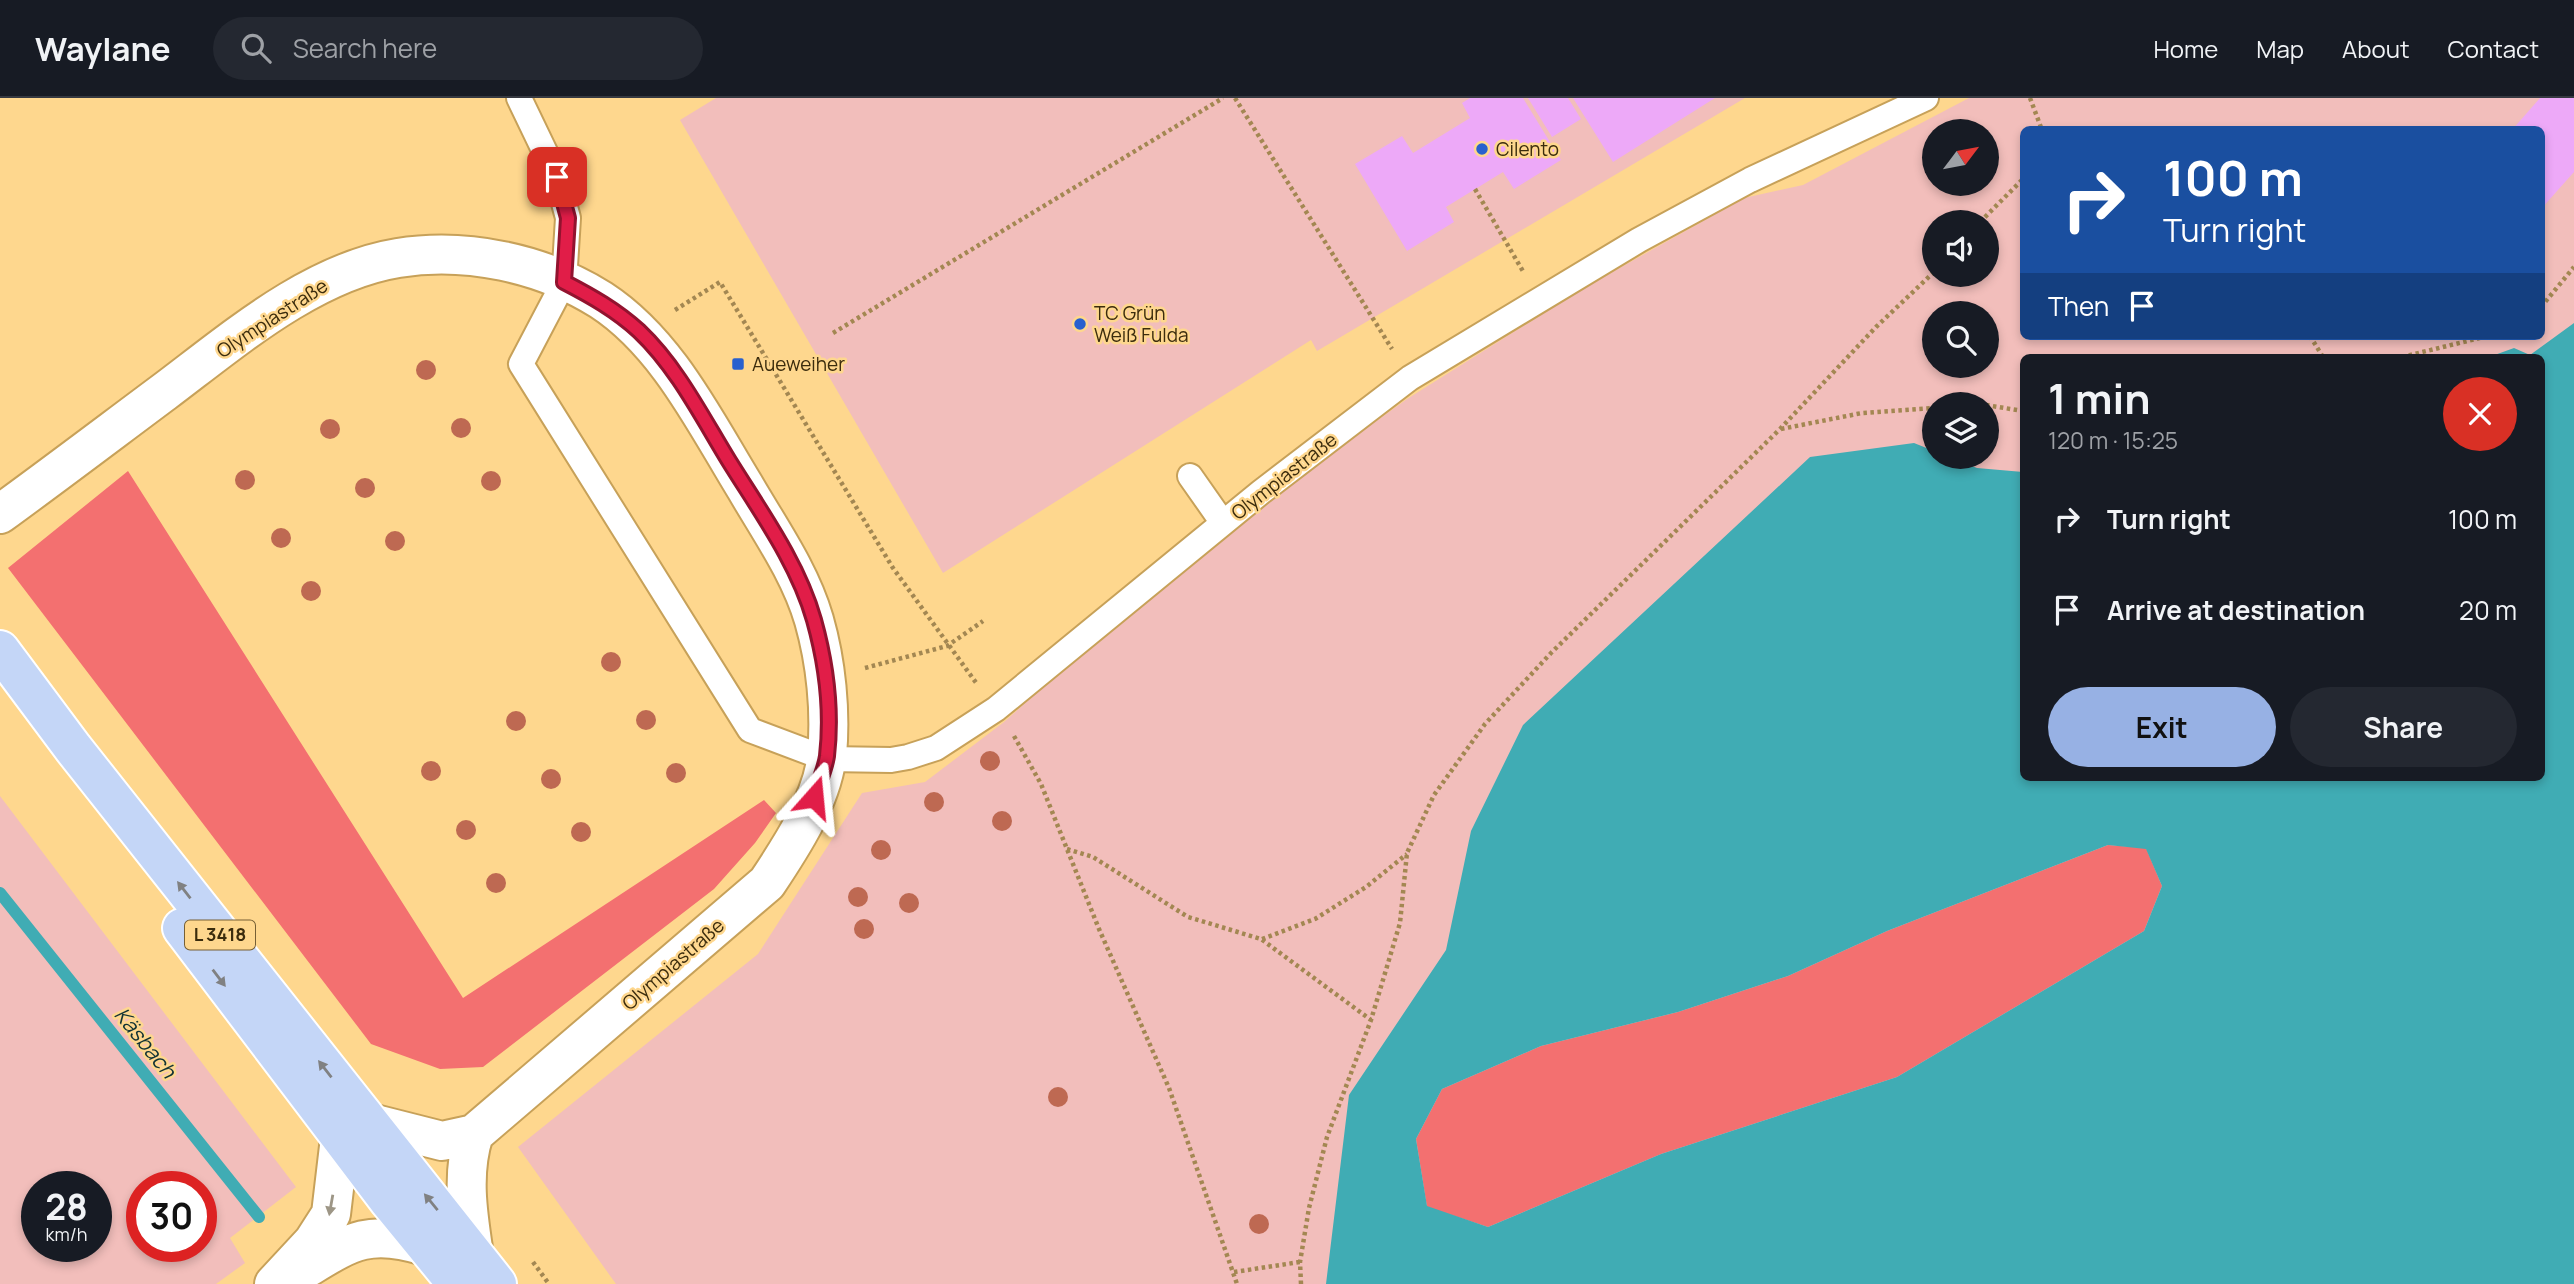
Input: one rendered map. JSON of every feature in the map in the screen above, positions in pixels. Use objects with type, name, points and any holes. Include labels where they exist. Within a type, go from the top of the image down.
[{"type":"main road","name":"L 3418","points":[[0,650],[66,758],[354,1130],[476,1274]]},
{"type":"main road","name":"L 3418","points":[[0,690],[66,758]]},
{"type":"main road","name":"L 3418","points":[[354,1130],[425,1246],[476,1274]]},
{"type":"street","name":"Olympiastraße","points":[[0,514],[204,362],[314,286],[363,267],[398,258],[471,255],[517,265],[564,282],[601,301],[639,331],[664,360],[700,413],[790,562],[814,619],[825,678],[827,759],[796,841],[767,883],[474,1135]]},
{"type":"street","points":[[274,1284],[313,1242],[331,1214],[354,1130],[442,1141],[474,1135],[468,1153],[466,1182],[476,1274]]},
{"type":"street","points":[[280,1284],[342,1246],[365,1239],[392,1237],[425,1246]]},
{"type":"lane","points":[[519,98],[557,177],[568,218],[564,282],[521,364],[750,730],[827,759]]},
{"type":"lane","name":"Olympiastraße","points":[[827,759],[891,760],[936,748],[996,709],[1223,523],[1410,379],[1639,240],[1750,180],[1926,98]]},
{"type":"lane","points":[[1190,476],[1223,523]]},
{"type":"path","points":[[833,333],[1223,98]]},
{"type":"path","points":[[1235,98],[1410,379]]},
{"type":"path","points":[[2030,98],[2040,126]]},
{"type":"path","points":[[1992,210],[2020,182]]},
{"type":"path","points":[[1475,189],[1539,299]]},
{"type":"path","points":[[2545,302],[2574,267]]},
{"type":"path","points":[[674,310],[720,282],[893,568],[1023,750],[1041,784],[1169,1088],[1237,1284]]},
{"type":"path","points":[[1301,1284],[1300,1262],[1309,1208],[1327,1137],[1371,1020],[1400,923],[1407,853],[1434,795],[1485,724],[1551,653],[1780,429],[1876,327],[1922,283]]},
{"type":"path","points":[[2414,354],[2472,340]]},
{"type":"path","points":[[1999,407],[2020,411]]},
{"type":"path","points":[[1780,429],[1862,413],[1922,409]]},
{"type":"path","points":[[858,670],[947,646],[983,621]]},
{"type":"path","points":[[1067,849],[1093,857],[1188,917],[1261,939],[1371,1020]]},
{"type":"path","points":[[1261,939],[1315,919],[1366,887],[1407,853]]},
{"type":"path","points":[[1234,1272],[1300,1262]]},
{"type":"shaded area","name":"TC Grün Weiß Fulda","points":[[716,98],[1745,98],[1317,351],[1311,340],[943,573],[680,120]]},
{"type":"shaded area","points":[[1969,98],[2574,98],[2574,1284],[616,1284],[518,1147],[758,954],[862,793],[925,782],[1004,722],[1113,624],[1230,526],[1407,399],[1584,288],[1744,198],[1803,185],[1922,123],[1922,196],[1999,196],[1999,119],[1929,119]]},
{"type":"shaded area","points":[[128,471],[463,998],[764,800],[776,813],[755,843],[714,889],[483,1067],[440,1069],[371,1044],[8,568]]},
{"type":"shaded area","points":[[0,796],[296,1187],[230,1238],[245,1263],[216,1284],[0,1284]]},
{"type":"shaded area","points":[[2108,845],[2146,848],[2162,886],[2144,931],[1897,1077],[1661,1154],[1488,1227],[1427,1207],[1416,1139],[1442,1089],[1541,1046],[1678,1012],[1788,976],[1887,931]]},
{"type":"water","points":[[2574,323],[2574,1284],[1326,1284],[1349,1095],[1446,950],[1471,831],[1523,725],[1810,457],[1914,443],[1922,446],[1922,469],[2020,472],[2020,781],[2545,781],[2545,354],[2531,354]],"holes":[[[2108,845],[2146,849],[2162,886],[2144,931],[1897,1077],[1661,1154],[1488,1227],[1427,1206],[1416,1139],[1442,1089],[1541,1046],[1678,1012],[1788,976],[1887,931]]]},
{"type":"water","points":[[2514,348],[2528,354],[2497,354]]},
{"type":"building","points":[[1470,98],[1523,98],[1561,160],[1514,189],[1503,172],[1446,207],[1454,222],[1407,251],[1355,164],[1402,136],[1413,153],[1470,118],[1462,103]]},
{"type":"building","points":[[1528,98],[1568,98],[1581,119],[1552,137]]},
{"type":"building","points":[[1573,98],[1715,98],[1613,162]]},
{"type":"building","points":[[2540,98],[2574,98],[2574,172],[2545,205],[2545,126],[2516,126]]},
{"type":"waterway","name":"Käsbach","points":[[0,893],[259,1217]]},
{"type":"place","name":"Cilento","points":[[1482,149]]},
{"type":"place","name":"TC Grün Weiß Fulda","points":[[1080,324]]},
{"type":"place","name":"Aueweiher","points":[[738,364]]},
{"type":"route","points":[[557,177],[568,218],[564,282],[601,301],[639,331],[664,360],[700,413],[790,562],[814,619],[826,684],[828,734],[827,759],[814,797]]}]
